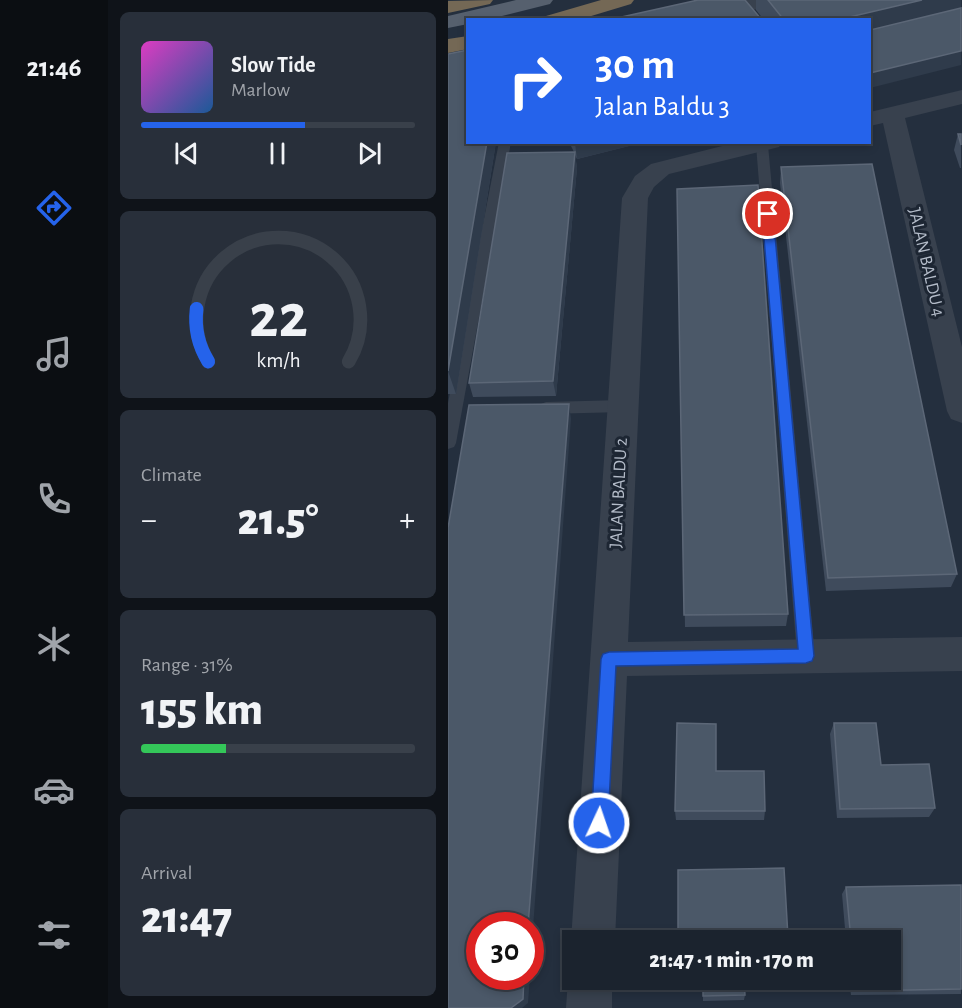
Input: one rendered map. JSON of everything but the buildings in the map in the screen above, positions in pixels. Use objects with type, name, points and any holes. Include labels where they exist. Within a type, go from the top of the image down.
[{"type":"highway","points":[[448,7],[483,0]]},
{"type":"highway","points":[[560,18],[624,0]]},
{"type":"highway","points":[[448,46],[466,42]]},
{"type":"main road","points":[[448,22],[543,0]]},
{"type":"street","points":[[701,18],[744,13],[770,0]]},
{"type":"street","points":[[881,116],[961,97]]},
{"type":"street","name":"JALAN BALDU 4","points":[[881,116],[961,411]]},
{"type":"street","name":"JALAN BALDU 2","points":[[594,930],[635,198],[644,182],[660,169],[766,144]]},
{"type":"street","points":[[609,659],[961,654]]},
{"type":"street","points":[[589,1008],[590,990]]},
{"type":"lane","points":[[448,443],[505,144]]},
{"type":"lane","points":[[766,144],[806,656]]},
{"type":"lane","points":[[533,408],[623,406]]},
{"type":"route","points":[[599,823],[609,659],[806,656],[768,214]]}]
